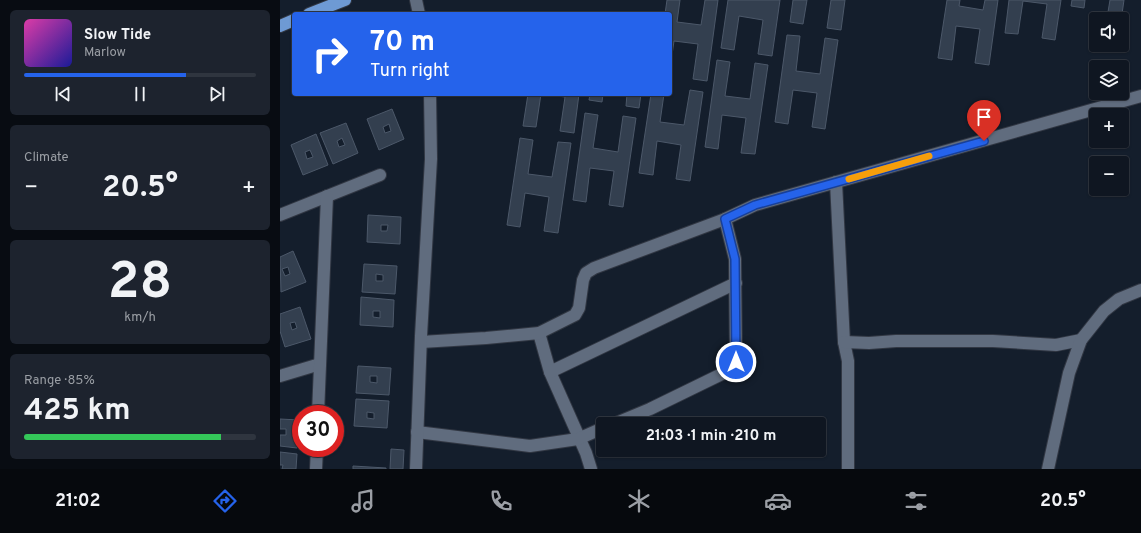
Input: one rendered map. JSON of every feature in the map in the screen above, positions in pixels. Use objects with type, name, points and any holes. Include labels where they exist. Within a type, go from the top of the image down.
[{"type":"highway","points":[[315,12],[345,0]]},
{"type":"highway","points":[[280,26],[292,21]]},
{"type":"street","points":[[416,0],[419,12]]},
{"type":"street","points":[[416,469],[431,159],[430,96]]},
{"type":"street","points":[[421,342],[539,333],[575,315],[579,308],[583,280],[586,273],[594,268],[725,219],[755,205],[1141,96]]},
{"type":"street","points":[[280,214],[380,175]]},
{"type":"street","points":[[836,182],[844,342],[848,361],[848,469]]},
{"type":"street","points":[[318,405],[327,196]]},
{"type":"street","points":[[631,417],[734,367],[736,362],[735,259],[725,219]]},
{"type":"street","points":[[550,372],[736,283]]},
{"type":"street","points":[[1048,469],[1070,372],[1081,340],[1104,311],[1119,299],[1141,290]]},
{"type":"street","points":[[539,333],[550,372],[578,439],[586,453],[591,469]]},
{"type":"street","points":[[844,342],[993,341],[1056,345],[1081,340]]},
{"type":"street","points":[[280,376],[320,364]]},
{"type":"street","points":[[417,432],[530,446],[578,439],[596,431]]},
{"type":"street","points":[[316,469],[317,457]]},
{"type":"building","points":[[667,0],[680,0],[677,22],[701,25],[705,0],[718,0],[707,81],[693,79],[698,44],[674,41],[672,55],[672,12],[665,12]]},
{"type":"building","points":[[728,0],[780,0],[772,56],[758,54],[763,20],[739,16],[734,50],[721,48]]},
{"type":"building","points":[[793,0],[807,0],[803,24],[790,22]]},
{"type":"building","points":[[831,0],[845,0],[841,30],[827,28]]},
{"type":"building","points":[[947,0],[960,0],[959,6],[983,10],[985,0],[998,0],[989,65],[975,63],[980,29],[956,26],[952,60],[938,58]]},
{"type":"building","points":[[1009,0],[1061,0],[1055,40],[1042,38],[1047,4],[1023,1],[1018,34],[1005,33]]},
{"type":"building","points":[[1072,0],[1085,0],[1084,8],[1071,6]]},
{"type":"building","points":[[1110,0],[1124,0],[1122,12],[1108,12]]},
{"type":"building","points":[[787,35],[800,36],[796,71],[820,74],[825,38],[838,40],[825,129],[812,127],[817,93],[793,90],[788,124],[775,122]]},
{"type":"building","points":[[717,60],[730,62],[725,96],[750,99],[755,63],[768,65],[755,154],[741,153],[746,118],[722,115],[718,149],[705,147]]},
{"type":"building","points":[[690,90],[703,92],[690,181],[676,179],[681,145],[657,141],[653,175],[639,173],[651,96],[664,96],[660,122],[684,125]]},
{"type":"building","points":[[528,96],[541,96],[536,127],[523,126]]},
{"type":"building","points":[[558,96],[579,96],[574,133],[560,131],[565,97]]},
{"type":"building","points":[[590,96],[603,96],[602,102],[589,100]]},
{"type":"building","points":[[627,96],[641,96],[639,108],[626,106]]},
{"type":"building","points":[[392,109],[404,139],[379,150],[367,119]],"holes":[[[389,124],[391,131],[385,133],[383,127]]]},
{"type":"building","points":[[585,113],[598,115],[593,148],[618,152],[623,116],[636,118],[623,207],[609,205],[614,171],[590,168],[586,202],[573,200]]},
{"type":"building","points":[[346,123],[358,153],[333,164],[320,133]],"holes":[[[342,138],[345,145],[339,147],[337,141]]]},
{"type":"building","points":[[316,134],[328,165],[303,175],[291,145]],"holes":[[[310,150],[313,157],[307,159],[305,152]]]},
{"type":"building","points":[[520,138],[533,140],[528,174],[552,177],[558,142],[571,143],[558,233],[544,231],[549,197],[525,193],[520,227],[507,225]]},
{"type":"building","points":[[368,215],[401,217],[400,244],[367,242]],"holes":[[[381,225],[388,225],[387,231],[381,231]]]},
{"type":"building","points":[[293,251],[306,282],[281,292],[280,257]],"holes":[[[288,267],[290,274],[285,276],[282,269]]]},
{"type":"building","points":[[364,264],[397,266],[395,294],[362,292]],"holes":[[[376,274],[383,275],[383,281],[376,281]]]},
{"type":"building","points":[[361,297],[394,300],[393,327],[360,325]],"holes":[[[373,311],[380,311],[380,318],[373,317]]]},
{"type":"building","points":[[300,307],[311,339],[285,347],[280,331],[280,314]],"holes":[[[295,322],[297,328],[292,330],[290,323]]]},
{"type":"building","points":[[358,366],[391,368],[389,395],[356,393]],"holes":[[[370,376],[377,376],[377,383],[370,382]]]},
{"type":"building","points":[[356,399],[389,401],[387,428],[354,426]],"holes":[[[367,412],[374,413],[374,419],[367,418]]]},
{"type":"building","points":[[280,419],[292,420],[292,447],[280,446],[280,435],[286,435],[286,429],[280,429]]},
{"type":"building","points":[[391,449],[404,450],[403,469],[390,469]]},
{"type":"building","points":[[280,452],[292,453],[292,457],[297,457],[296,469],[282,469],[283,465],[280,465]]},
{"type":"building","points":[[353,466],[386,468],[386,469],[353,469]]},
{"type":"slow traffic","points":[[849,179],[929,156]]},
{"type":"route","points":[[736,362],[735,259],[725,219],[755,205],[984,141]]}]
